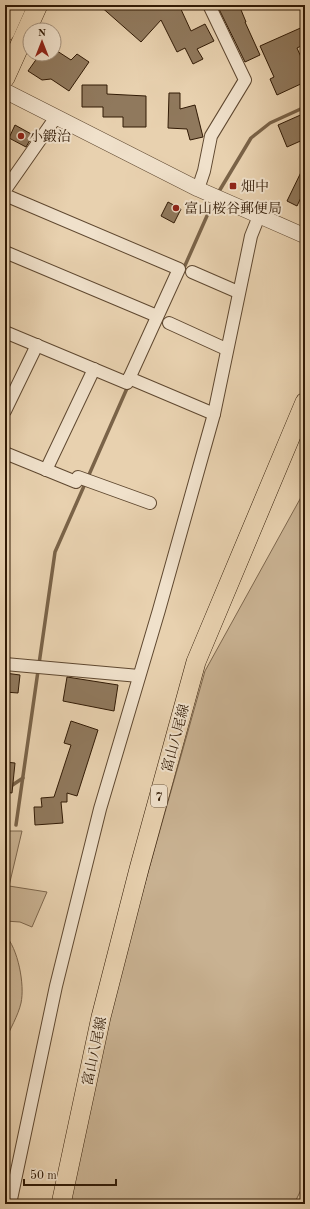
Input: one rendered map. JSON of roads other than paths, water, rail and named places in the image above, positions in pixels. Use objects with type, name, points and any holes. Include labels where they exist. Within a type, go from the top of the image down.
[{"type":"main road","points":[[5,32],[17,5]]},
{"type":"main road","points":[[5,78],[38,5]]},
{"type":"main road","name":"富山八尾線","points":[[61,1204],[103,1009],[139,869],[196,662],[305,402]]},
{"type":"street","points":[[203,191],[204,171],[212,136],[245,80],[208,5]]},
{"type":"street","points":[[5,92],[203,191],[305,236]]},
{"type":"street","points":[[5,190],[56,118]]},
{"type":"street","points":[[5,195],[179,269],[157,316],[133,380]]},
{"type":"street","points":[[10,1204],[58,978],[100,809],[214,414],[238,292],[251,236],[259,216]]},
{"type":"street","points":[[5,252],[157,316]]},
{"type":"street","points":[[192,272],[238,292]]},
{"type":"street","points":[[169,323],[226,349]]},
{"type":"street","points":[[5,332],[126,383],[133,380],[214,414]]},
{"type":"street","points":[[5,411],[37,345]]},
{"type":"street","points":[[46,470],[94,369]]},
{"type":"street","points":[[5,453],[76,482],[78,477],[150,503]]},
{"type":"street","points":[[5,664],[139,676]]},
{"type":"waterway","points":[[218,193],[251,138],[270,123],[305,107]]},
{"type":"waterway","points":[[183,270],[214,200]]},
{"type":"waterway","points":[[16,825],[55,552],[128,386]]},
{"type":"waterway","points":[[5,790],[23,778]]},
{"type":"place","name":"小鍛治","points":[[21,136]]},
{"type":"place","name":"畑中","points":[[233,186]]},
{"type":"place","name":"富山桜谷郵便局","points":[[176,208]]}]
